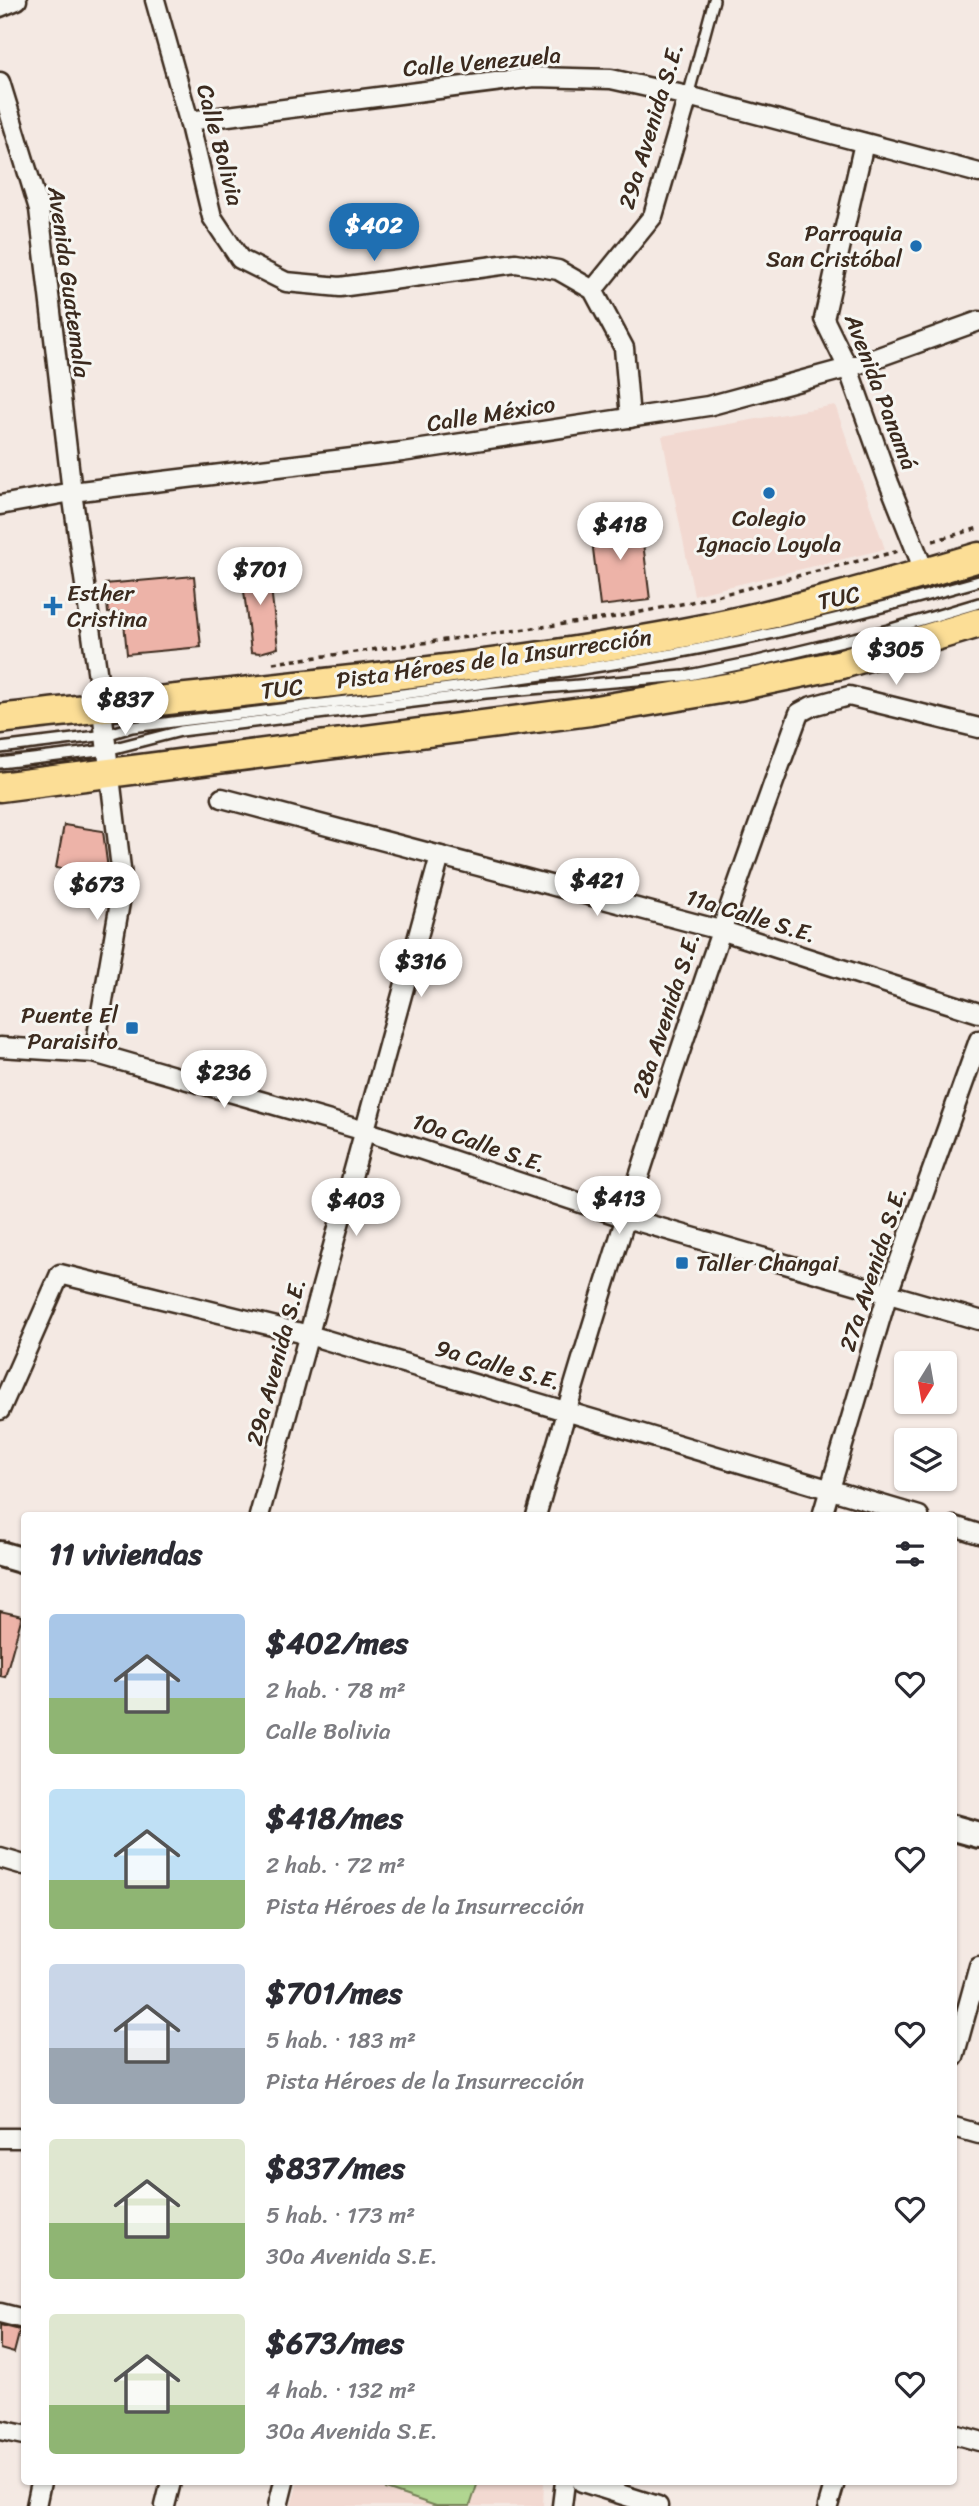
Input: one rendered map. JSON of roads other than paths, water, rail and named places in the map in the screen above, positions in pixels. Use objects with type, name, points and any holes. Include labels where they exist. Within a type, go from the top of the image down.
[{"type":"main road","name":"Pista Héroes de la Insurrección","points":[[0,719],[332,682],[558,653],[782,612],[979,556]]},
{"type":"main road","points":[[0,787],[108,752],[590,711],[738,686],[842,664],[979,623]]},
{"type":"main road","points":[[0,1554],[21,1560]]},
{"type":"main road","points":[[957,1829],[979,1835]]},
{"type":"street","points":[[0,7],[17,0]]},
{"type":"street","name":"Calle Bolivia","points":[[155,0],[189,121],[212,217],[240,259],[286,282],[340,287],[516,263],[558,270],[593,290]]},
{"type":"street","name":"Calle Venezuela","points":[[189,121],[534,77],[611,79],[688,96],[979,173]]},
{"type":"street","name":"Avenida Guatemala","points":[[0,82],[39,209],[123,886],[94,1053]]},
{"type":"street","name":"29a Avenida S.E.","points":[[593,290],[653,216],[688,96]]},
{"type":"street","name":"Avenida Panamá","points":[[864,143],[824,319],[848,368],[925,573]]},
{"type":"street","points":[[593,290],[624,348],[630,418]]},
{"type":"street","name":"Calle México","points":[[0,505],[72,492],[402,452],[708,406],[848,368],[979,321]]},
{"type":"street","name":"28a Avenida S.E.","points":[[537,1512],[565,1410],[720,930],[799,713],[812,706],[849,696],[979,728]]},
{"type":"street","name":"11a Calle S.E.","points":[[222,797],[720,930],[979,1013]]},
{"type":"street","name":"29a Avenida S.E.","points":[[260,1512],[440,856]]},
{"type":"street","name":"27a Avenida S.E.","points":[[823,1512],[888,1293],[979,1041]]},
{"type":"street","name":"10a Calle S.E.","points":[[0,1047],[94,1053],[365,1131],[626,1219],[979,1320]]},
{"type":"street","name":"9a Calle S.E.","points":[[0,1410],[60,1274],[309,1335],[906,1512]]},
{"type":"street","points":[[957,1527],[979,1534]]},
{"type":"street","points":[[0,1858],[21,1864]]},
{"type":"street","points":[[957,2046],[979,1966]]},
{"type":"street","points":[[957,2128],[979,2134]]},
{"type":"street","points":[[0,2138],[21,2138]]},
{"type":"street","points":[[0,2313],[21,2318]]},
{"type":"street","points":[[0,2430],[21,2434]]},
{"type":"street","points":[[957,2435],[979,2441]]},
{"type":"street","points":[[36,2506],[40,2485]]},
{"type":"street","points":[[165,2506],[170,2485]]},
{"type":"street","points":[[278,2506],[283,2485]]},
{"type":"street","points":[[562,2506],[565,2485]]},
{"type":"street","points":[[591,2485],[657,2506]]},
{"type":"street","points":[[828,2506],[834,2485]]},
{"type":"lane","name":"29a Avenida S.E.","points":[[688,96],[714,0]]},
{"type":"lane","name":"TUC","points":[[0,748],[108,752],[132,727],[477,684],[644,659],[875,610],[979,582]]},
{"type":"lane","name":"TUC","points":[[0,763],[108,752],[181,731],[486,693],[684,676],[888,630],[979,603]]},
{"type":"place","name":"Parroquia San Cristóbal","points":[[916,246]]},
{"type":"place","name":"Colegio Ignacio Loyola","points":[[769,493]]},
{"type":"place","name":"Esther Cristina","points":[[53,606]]},
{"type":"place","name":"Puente El Paraisito","points":[[132,1028]]},
{"type":"place","name":"Taller Changai","points":[[682,1263]]}]
